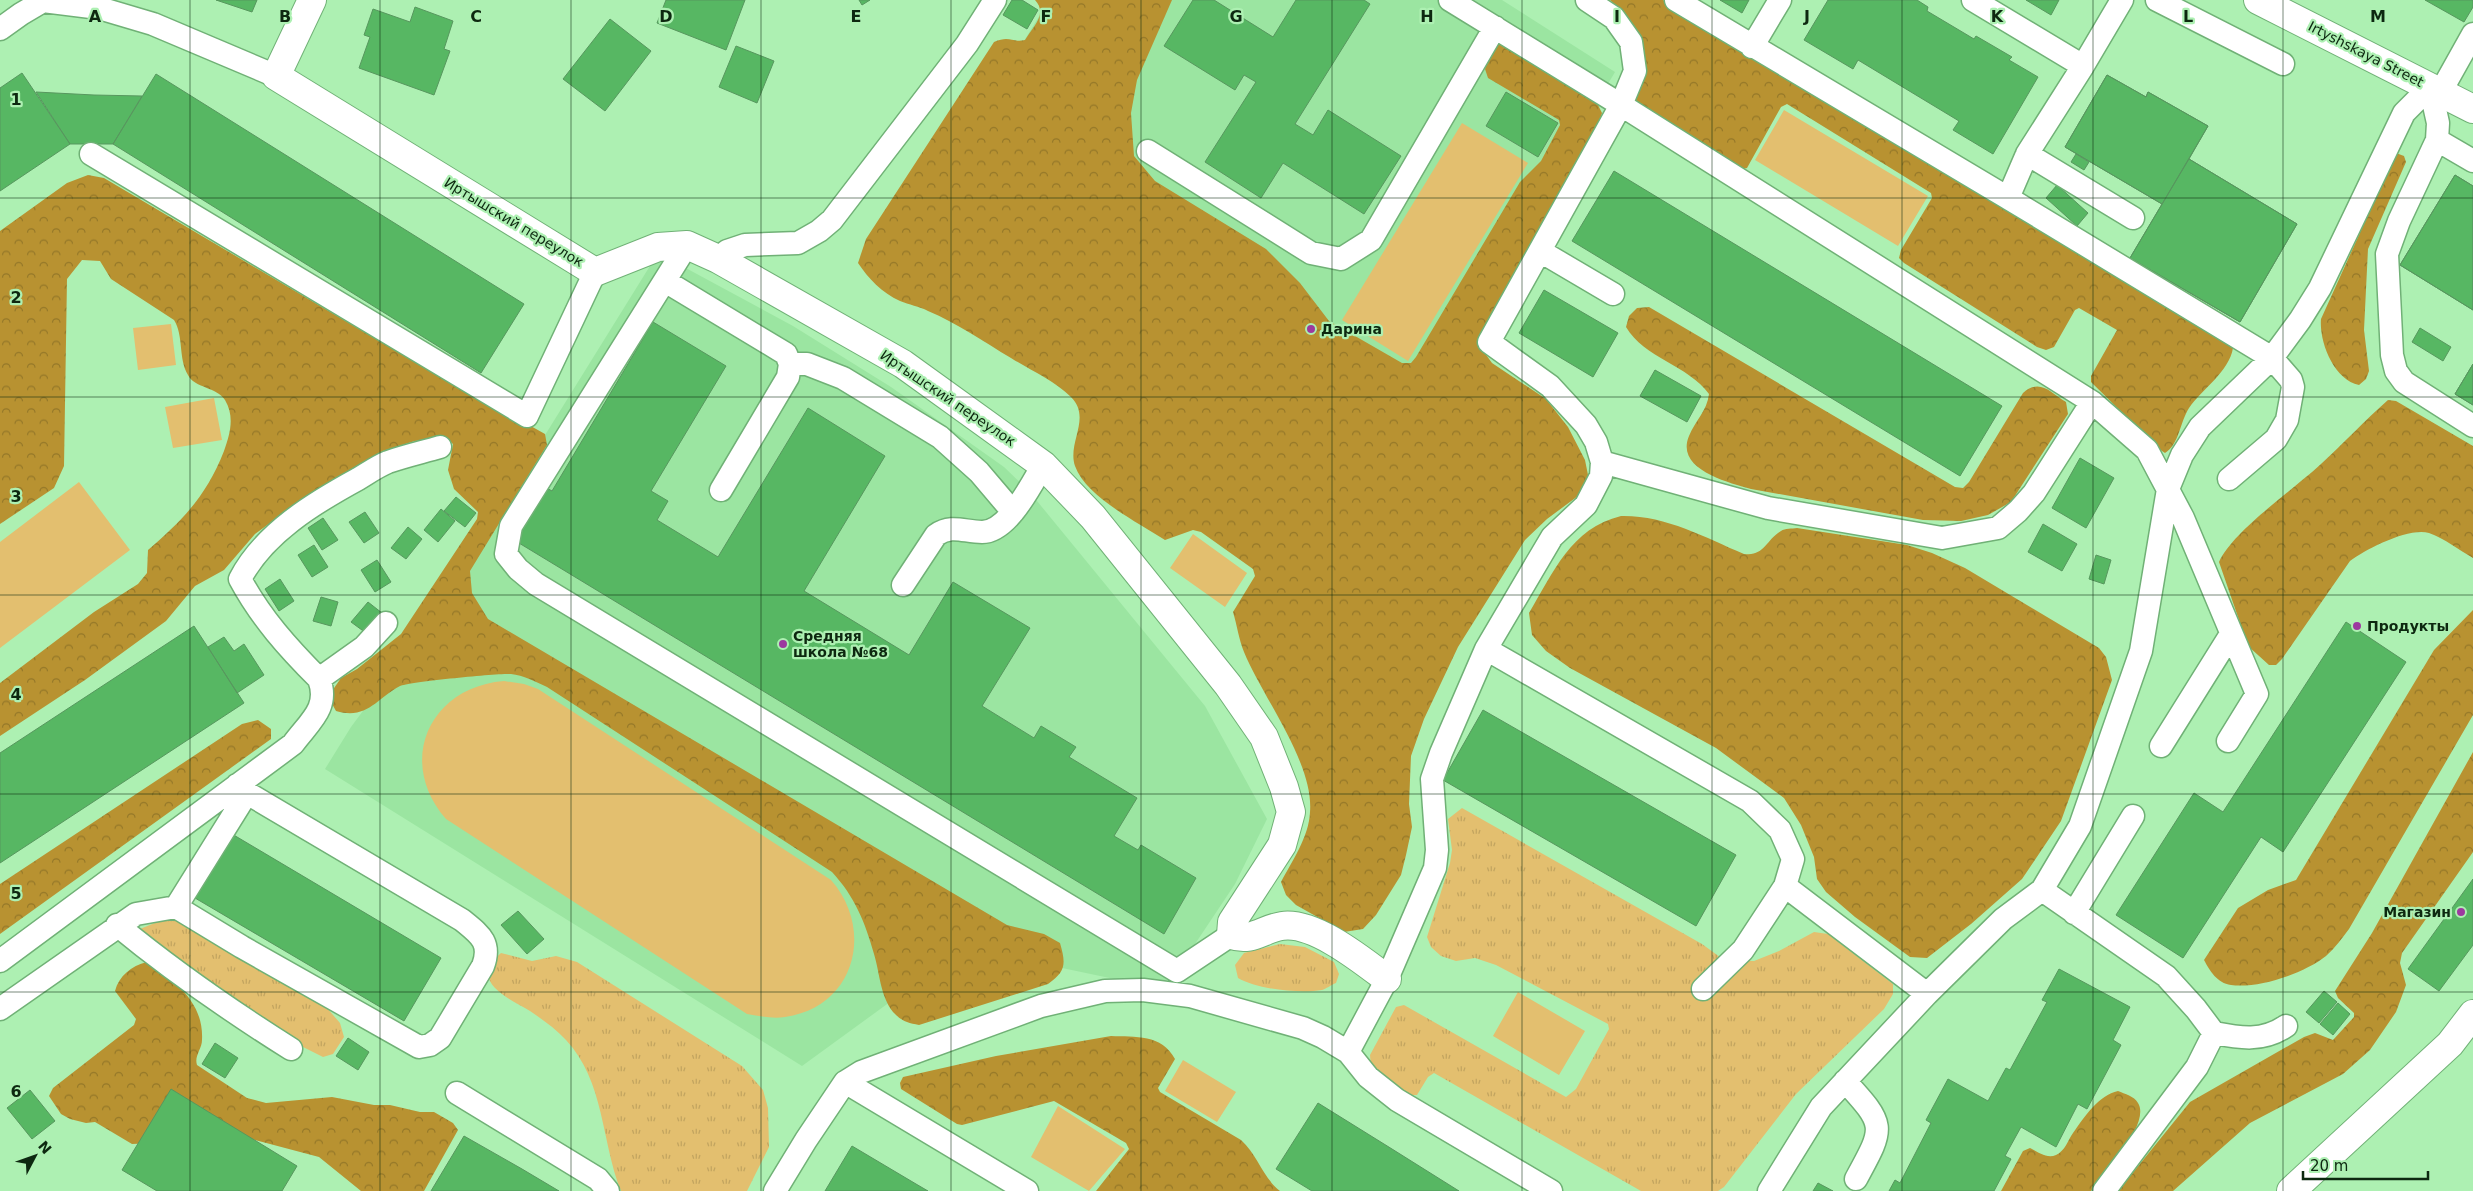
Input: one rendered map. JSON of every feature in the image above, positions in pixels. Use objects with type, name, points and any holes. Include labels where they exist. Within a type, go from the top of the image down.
[{"type":"street","points":[[276,76],[312,0]]},
{"type":"street","name":"Irtyshskaya Street","points":[[2258,0],[2473,109]]},
{"type":"street","name":"Иртышский переулок","points":[[276,76],[595,272],[658,247],[687,245],[718,259],[903,364],[1043,465],[1093,517],[1228,685],[1264,737],[1284,787],[1290,812],[1282,844],[1232,922],[1231,935]]},
{"type":"street","points":[[1231,935],[1244,939],[1283,926],[1304,928],[1343,946],[1387,979]]},
{"type":"street","points":[[2291,1191],[2450,1044],[2473,1014]]},
{"type":"lane","points":[[718,259],[727,251],[745,246],[798,243],[819,231],[832,220],[967,44],[995,0]]},
{"type":"lane","points":[[1450,0],[1621,105],[2092,402],[2147,450],[2168,489],[2257,694],[2228,741]]},
{"type":"lane","points":[[1348,1052],[1387,979],[1435,868],[1437,850],[1432,780],[1440,753],[1486,649],[1552,537],[1579,513],[1592,498],[1601,476],[1602,462],[1596,442],[1586,425],[1550,386],[1489,342],[1621,105],[1635,71],[1631,42],[1614,18],[1587,0]]},
{"type":"lane","points":[[1676,0],[1752,47],[2175,297],[2272,358],[2291,380],[2293,387],[2287,420],[2276,439],[2228,479]]},
{"type":"lane","points":[[1752,47],[1780,0]]},
{"type":"lane","points":[[1973,0],[2083,66]]},
{"type":"lane","points":[[2008,198],[2027,154],[2122,0]]},
{"type":"lane","points":[[2157,0],[2282,64]]},
{"type":"lane","points":[[0,30],[21,14],[43,1],[99,8],[152,24],[276,76]]},
{"type":"lane","points":[[1148,151],[1311,253],[1341,259],[1371,240],[1495,27]]},
{"type":"lane","points":[[1768,1191],[1802,1134],[1821,1107],[1927,994],[2003,919],[2042,890],[2080,826],[2141,651],[2168,489],[2191,439],[2272,358],[2320,288],[2404,113],[2435,90],[2473,34]]},
{"type":"lane","points":[[2435,90],[2438,123],[2437,140],[2399,221],[2387,254],[2392,355],[2396,371],[2404,382],[2473,426]]},
{"type":"lane","points":[[2437,140],[2473,161]]},
{"type":"lane","points":[[92,154],[527,416],[595,272]]},
{"type":"lane","points":[[2027,154],[2133,218]]},
{"type":"lane","points":[[687,245],[511,526],[506,554],[518,569],[536,584],[1177,971],[1231,935]]},
{"type":"lane","points":[[1540,251],[1613,294]]},
{"type":"lane","points":[[665,281],[786,354],[790,364],[788,377],[721,490]]},
{"type":"lane","points":[[790,364],[807,364],[843,378],[940,438],[980,472],[1013,512]]},
{"type":"lane","points":[[1602,462],[1768,508],[1942,538],[1998,528],[2018,511],[2034,494],[2092,402]]},
{"type":"lane","points":[[0,961],[242,789],[292,744],[315,716],[324,700],[320,679],[287,647],[265,620],[240,579],[250,561],[291,521],[334,492],[387,462],[440,447]]},
{"type":"lane","points":[[903,585],[936,535],[944,530],[954,528],[982,532],[995,529],[1013,512],[1043,465]]},
{"type":"lane","points":[[320,679],[364,647],[386,623]]},
{"type":"lane","points":[[2161,746],[2231,634]]},
{"type":"lane","points":[[1486,649],[1750,801],[1780,830],[1793,859],[1785,886],[1743,950],[1703,989]]},
{"type":"lane","points":[[176,907],[242,789]]},
{"type":"lane","points":[[0,1009],[136,914],[176,907],[242,947],[419,1047],[430,1045],[440,1038],[485,960],[487,954],[485,945],[478,934],[462,920],[242,789]]},
{"type":"lane","points":[[2074,913],[2133,816]]},
{"type":"lane","points":[[1785,886],[1927,994]]},
{"type":"lane","points":[[2042,890],[2166,976],[2196,1009],[2214,1033],[2244,1039],[2274,1034],[2286,1026]]},
{"type":"lane","points":[[117,926],[167,967],[291,1049]]},
{"type":"lane","points":[[775,1191],[845,1082],[860,1072],[1041,1006],[1105,991],[1143,990],[1190,996],[1303,1028],[1348,1052],[1368,1077],[1397,1100],[1551,1191]]},
{"type":"lane","points":[[2104,1191],[2197,1066],[2214,1033]]},
{"type":"lane","points":[[1845,1081],[1873,1111],[1876,1121],[1877,1137],[1856,1179]]},
{"type":"lane","points":[[845,1082],[1027,1191]]},
{"type":"lane","points":[[457,1093],[598,1179],[608,1191]]},
{"type":"shaded area","name":"Дарина","points":[[1049,0],[1502,0],[1615,72],[1383,466],[931,193]]},
{"type":"shaded area","name":"Средняя школа №68","points":[[658,253],[793,326],[891,387],[1004,467],[1028,490],[1205,706],[1267,819],[1235,884],[1177,971],[1157,988],[1001,955],[938,967],[802,1066],[325,769],[351,727],[429,622]]},
{"type":"green space","points":[[1035,0],[1172,0],[1137,80],[1131,113],[1134,156],[1155,181],[1266,249],[1300,283],[1329,321],[1402,363],[1411,363],[1416,357],[1520,182],[1541,161],[1560,125],[1559,120],[1488,78],[1485,69],[1494,45],[1504,44],[1598,105],[1602,113],[1599,123],[1479,345],[1492,363],[1546,399],[1568,427],[1585,460],[1588,475],[1578,496],[1547,519],[1525,540],[1458,647],[1424,719],[1411,756],[1409,804],[1412,827],[1401,875],[1376,915],[1363,929],[1344,932],[1296,905],[1286,895],[1281,882],[1307,831],[1310,812],[1309,793],[1296,752],[1252,670],[1239,637],[1233,612],[1255,576],[1253,569],[1201,532],[1193,530],[1165,540],[1101,499],[1081,477],[1075,466],[1073,457],[1079,413],[1077,405],[1065,391],[960,327],[925,309],[900,301],[887,294],[871,280],[858,263],[866,239],[994,42],[1004,39],[1025,40],[1040,15],[1039,5]]},
{"type":"green space","points":[[1610,0],[1663,0],[2228,343],[2233,348],[2226,365],[2189,408],[2170,449],[2165,453],[2159,449],[2091,382],[2091,376],[2117,330],[2079,308],[2075,310],[2054,347],[2046,350],[2037,347],[1899,258],[1901,250],[1932,198],[1931,193],[1787,104],[1781,107],[1747,168],[1738,170],[1634,104],[1622,12]]},
{"type":"green space","points":[[1784,110],[1928,196],[1898,246],[1755,160]]},
{"type":"green space","points":[[1462,123],[1528,163],[1408,361],[1342,320]]},
{"type":"green space","points":[[2396,153],[2404,156],[2406,162],[2368,249],[2364,330],[2369,371],[2366,379],[2359,385],[2350,382],[2335,368],[2326,349],[2321,319]]},
{"type":"green space","points":[[88,175],[104,178],[398,352],[545,434],[547,445],[470,571],[472,593],[488,619],[1007,925],[1044,934],[1060,943],[1064,962],[1058,975],[1048,984],[919,1025],[902,1020],[893,1012],[885,999],[871,942],[858,910],[847,891],[832,872],[547,687],[525,677],[503,674],[407,684],[400,686],[364,710],[356,713],[336,711],[331,702],[332,691],[341,678],[357,669],[401,634],[477,519],[478,512],[454,489],[448,470],[453,444],[446,438],[415,441],[383,451],[311,493],[255,534],[224,570],[195,586],[166,621],[85,680],[0,736],[0,683],[94,612],[138,584],[147,573],[148,550],[183,517],[202,494],[217,467],[230,432],[231,419],[225,400],[217,392],[195,383],[188,375],[183,361],[179,333],[174,320],[111,279],[100,261],[82,260],[67,279],[64,466],[54,488],[0,524],[0,231],[67,183]]},
{"type":"green space","points":[[1649,307],[1955,487],[1963,488],[1969,482],[2023,393],[2029,389],[2040,387],[2050,391],[2066,402],[2068,414],[2011,502],[1988,515],[1961,521],[1923,520],[1751,489],[1717,478],[1696,465],[1689,457],[1687,447],[1689,436],[1706,406],[1709,394],[1690,376],[1634,338],[1626,327],[1629,316],[1637,308]]},
{"type":"green space","points":[[171,324],[176,365],[138,370],[133,328]]},
{"type":"green space","points":[[214,398],[222,440],[173,448],[165,407]]},
{"type":"green space","points":[[2388,400],[2396,401],[2473,446],[2473,558],[2440,538],[2421,532],[2399,536],[2366,551],[2350,561],[2282,659],[2276,665],[2269,665],[2248,646],[2219,562],[2237,537],[2250,524],[2321,464]]},
{"type":"green space","points":[[79,482],[130,550],[0,648],[0,542]]},
{"type":"green space","points":[[1621,516],[1653,519],[1669,523],[1744,554],[1756,553],[1783,530],[1797,528],[1907,545],[1932,553],[1965,568],[2099,648],[2106,657],[2112,680],[2061,821],[2022,879],[1971,924],[1927,958],[1910,957],[1855,917],[1826,892],[1817,879],[1814,857],[1801,825],[1784,798],[1716,748],[1570,668],[1546,651],[1532,635],[1529,613],[1555,568],[1576,541],[1604,522]]},
{"type":"green space","points":[[1193,534],[1247,573],[1225,607],[1170,568]]},
{"type":"green space","points":[[2473,610],[2473,715],[2349,929],[2326,956],[2294,974],[2254,985],[2231,985],[2222,982],[2211,972],[2204,960],[2238,908],[2268,890],[2296,880],[2434,650]]},
{"type":"green space","points":[[504,681],[524,684],[538,689],[831,880],[845,900],[852,921],[854,943],[851,964],[842,982],[828,998],[809,1010],[785,1017],[747,1014],[446,819],[431,797],[423,774],[423,752],[428,731],[440,712],[456,697],[478,686]]},
{"type":"green space","points":[[258,720],[271,729],[271,739],[0,934],[0,884],[242,724]]},
{"type":"green space","points":[[2473,752],[2473,852],[2402,953],[2400,963],[2406,985],[2396,1012],[2370,1050],[2343,1074],[2250,1123],[2173,1191],[2118,1191],[2190,1102],[2304,1037],[2315,1033],[2333,1040],[2354,1017],[2354,1013],[2338,998],[2335,991],[2372,933]]},
{"type":"green space","points":[[1462,808],[1702,944],[1724,960],[1754,961],[1779,951],[1814,932],[1828,934],[1893,984],[1893,994],[1884,1009],[1796,1094],[1724,1187],[1718,1191],[1641,1191],[1434,1073],[1428,1077],[1417,1095],[1407,1095],[1371,1066],[1370,1055],[1396,1007],[1404,1005],[1566,1097],[1576,1089],[1609,1029],[1608,1024],[1496,965],[1475,958],[1456,961],[1441,956],[1431,947],[1427,937],[1450,863],[1452,850],[1448,819]]},
{"type":"green space","points":[[167,918],[180,918],[320,1000],[340,1023],[344,1037],[333,1054],[323,1057],[295,1043],[141,935],[140,929]]},
{"type":"green space","points":[[1280,944],[1305,947],[1334,962],[1339,974],[1336,983],[1322,990],[1290,991],[1267,988],[1238,978],[1235,965],[1244,953]]},
{"type":"green space","points":[[501,953],[532,961],[556,956],[577,962],[742,1066],[763,1090],[768,1108],[769,1147],[747,1191],[621,1191],[614,1172],[601,1112],[588,1074],[579,1056],[549,1024],[495,988],[490,981],[488,972],[492,963]]},
{"type":"green space","points":[[147,962],[168,977],[186,994],[198,1014],[202,1040],[196,1062],[197,1065],[247,1098],[266,1103],[332,1097],[374,1105],[390,1105],[420,1112],[434,1112],[453,1123],[458,1130],[424,1191],[361,1191],[319,1157],[251,1139],[132,1144],[95,1122],[86,1123],[70,1119],[61,1114],[49,1096],[53,1088],[134,1025],[136,1019],[115,991],[119,981],[126,972]]},
{"type":"green space","points":[[1518,992],[1585,1031],[1559,1075],[1493,1036]]},
{"type":"green space","points":[[1111,1036],[1147,1038],[1163,1045],[1170,1051],[1175,1059],[1158,1088],[1160,1092],[1241,1140],[1280,1191],[1096,1191],[1129,1149],[1126,1143],[1054,1101],[962,1125],[957,1124],[901,1089],[900,1083],[903,1077],[996,1056]]},
{"type":"green space","points":[[1183,1060],[1236,1092],[1217,1122],[1165,1091]]},
{"type":"green space","points":[[2118,1091],[2132,1097],[2138,1103],[2140,1112],[2138,1123],[2125,1148],[2091,1191],[2001,1191],[2023,1151],[2030,1148],[2043,1155],[2056,1155],[2064,1148],[2092,1108],[2104,1097]]},
{"type":"green space","points":[[1058,1106],[1125,1149],[1089,1191],[1031,1157]]},
{"type":"building","points":[[216,0],[257,0],[252,12]]},
{"type":"building","points":[[666,0],[745,0],[726,50],[657,23]]},
{"type":"building","points":[[859,0],[870,0],[862,5]]},
{"type":"building","points":[[1012,0],[1022,0],[1038,10],[1027,29],[1003,15]]},
{"type":"building","points":[[1193,0],[1214,0],[1273,37],[1296,0],[1364,0],[1370,4],[1295,124],[1313,135],[1328,110],[1401,156],[1364,214],[1283,163],[1261,198],[1205,162],[1256,82],[1244,75],[1235,90],[1164,46]]},
{"type":"building","points":[[1720,0],[1749,0],[1742,13]]},
{"type":"building","points":[[1828,0],[1917,0],[1928,7],[1927,11],[1974,39],[1976,36],[2012,57],[2009,60],[2038,77],[1993,154],[1953,130],[1959,121],[1858,60],[1853,69],[1804,40]]},
{"type":"building","points":[[2026,0],[2059,0],[2051,15]]},
{"type":"building","points":[[2425,0],[2473,0],[2473,7],[2464,22]]},
{"type":"building","points":[[415,7],[453,21],[444,49],[450,51],[434,95],[359,68],[370,37],[364,35],[373,9],[410,22]]},
{"type":"building","points":[[610,19],[651,51],[605,111],[563,79]]},
{"type":"building","points":[[736,46],[774,61],[757,103],[719,87]]},
{"type":"building","points":[[22,73],[70,144],[0,191],[0,88]]},
{"type":"building","points":[[156,74],[524,304],[481,373],[113,144]]},
{"type":"building","points":[[2107,75],[2146,97],[2148,92],[2208,126],[2189,159],[2297,224],[2240,322],[2130,258],[2162,204],[2065,147]]},
{"type":"building","points":[[2107,75],[2146,97],[2148,92],[2208,126],[2162,204],[2065,147]]},
{"type":"building","points":[[36,92],[142,96],[113,144],[70,144]]},
{"type":"building","points":[[1506,92],[1558,123],[1538,157],[1486,126]]},
{"type":"building","points":[[2076,154],[2089,162],[2084,170],[2071,162]]},
{"type":"building","points":[[2189,159],[2297,224],[2240,322],[2130,258]]},
{"type":"building","points":[[1614,171],[2002,406],[1960,476],[1572,241]]},
{"type":"building","points":[[2455,175],[2473,186],[2473,310],[2400,265]]},
{"type":"building","points":[[2455,175],[2473,186],[2473,310],[2400,265]]},
{"type":"building","points":[[2057,185],[2088,213],[2077,226],[2046,198]]},
{"type":"building","points":[[1544,290],[1618,333],[1593,377],[1519,333]]},
{"type":"building","points":[[653,322],[726,366],[651,491],[668,501],[657,520],[718,557],[808,408],[885,456],[804,591],[909,655],[953,582],[1030,628],[982,706],[1034,738],[1041,726],[1076,747],[1069,757],[1137,798],[1114,836],[1138,850],[1141,845],[1196,878],[1164,934],[514,540],[545,487],[552,491]]},
{"type":"building","points":[[2420,328],[2451,347],[2443,361],[2412,342]]},
{"type":"building","points":[[2473,364],[2473,405],[2455,394]]},
{"type":"building","points":[[2473,364],[2473,405],[2455,394]]},
{"type":"building","points":[[1655,370],[1701,396],[1687,422],[1640,396]]},
{"type":"building","points":[[2080,458],[2114,478],[2086,528],[2052,508]]},
{"type":"building","points":[[456,497],[476,513],[465,527],[444,511]]},
{"type":"building","points":[[441,509],[455,521],[438,542],[424,530]]},
{"type":"building","points":[[365,512],[379,533],[364,543],[349,522]]},
{"type":"building","points":[[323,518],[338,540],[322,550],[308,528]]},
{"type":"building","points":[[2043,524],[2077,544],[2062,571],[2028,552]]},
{"type":"building","points":[[408,527],[422,539],[406,559],[391,548]]},
{"type":"building","points":[[314,545],[328,567],[312,577],[298,555]]},
{"type":"building","points":[[2096,555],[2111,560],[2104,584],[2089,579]]},
{"type":"building","points":[[377,560],[391,582],[375,592],[361,570]]},
{"type":"building","points":[[280,579],[294,601],[279,611],[265,589]]},
{"type":"building","points":[[321,597],[338,602],[331,626],[313,621]]},
{"type":"building","points":[[368,602],[382,613],[366,633],[351,622]]},
{"type":"building","points":[[2346,622],[2406,662],[2283,852],[2261,837],[2183,958],[2116,915],[2194,793],[2223,812]]},
{"type":"building","points":[[194,626],[244,703],[0,863],[0,753]]},
{"type":"building","points":[[224,637],[234,651],[244,644],[264,675],[237,693],[208,647]]},
{"type":"building","points":[[1483,710],[1736,855],[1696,926],[1443,780]]},
{"type":"building","points":[[232,834],[441,958],[404,1021],[195,898]]},
{"type":"building","name":"Магазин","points":[[2473,879],[2473,945],[2439,991],[2408,969]]},
{"type":"building","points":[[518,911],[544,939],[527,954],[501,925]]},
{"type":"building","points":[[2059,969],[2130,1007],[2113,1040],[2121,1045],[2087,1109],[2078,1104],[2056,1147],[2021,1127],[2005,1156],[2011,1159],[1994,1191],[1889,1191],[1895,1180],[1900,1183],[1931,1123],[1926,1120],[1948,1079],[1988,1101],[2006,1068],[2010,1070],[2047,1002],[2042,1000]]},
{"type":"building","points":[[2324,991],[2337,1002],[2319,1023],[2306,1012]]},
{"type":"building","points":[[2338,1003],[2350,1014],[2333,1035],[2320,1024]]},
{"type":"building","points":[[348,1038],[369,1052],[358,1070],[336,1056]]},
{"type":"building","points":[[215,1043],[238,1058],[225,1078],[202,1064]]},
{"type":"building","points":[[171,1089],[297,1166],[282,1191],[157,1191],[122,1170]]},
{"type":"building","points":[[30,1090],[55,1121],[32,1139],[7,1108]]},
{"type":"building","points":[[1318,1103],[1459,1191],[1312,1191],[1276,1169]]},
{"type":"building","points":[[464,1136],[522,1169],[559,1191],[431,1191]]},
{"type":"building","points":[[852,1146],[916,1184],[928,1191],[825,1191]]},
{"type":"building","points":[[1818,1183],[1833,1191],[1813,1191]]},
{"type":"place","name":"Дарина","points":[[1311,329]]},
{"type":"place","name":"Продукты","points":[[2357,626]]},
{"type":"place","name":"Средняя школа №68","points":[[783,644]]},
{"type":"place","name":"Магазин","points":[[2461,912]]}]
